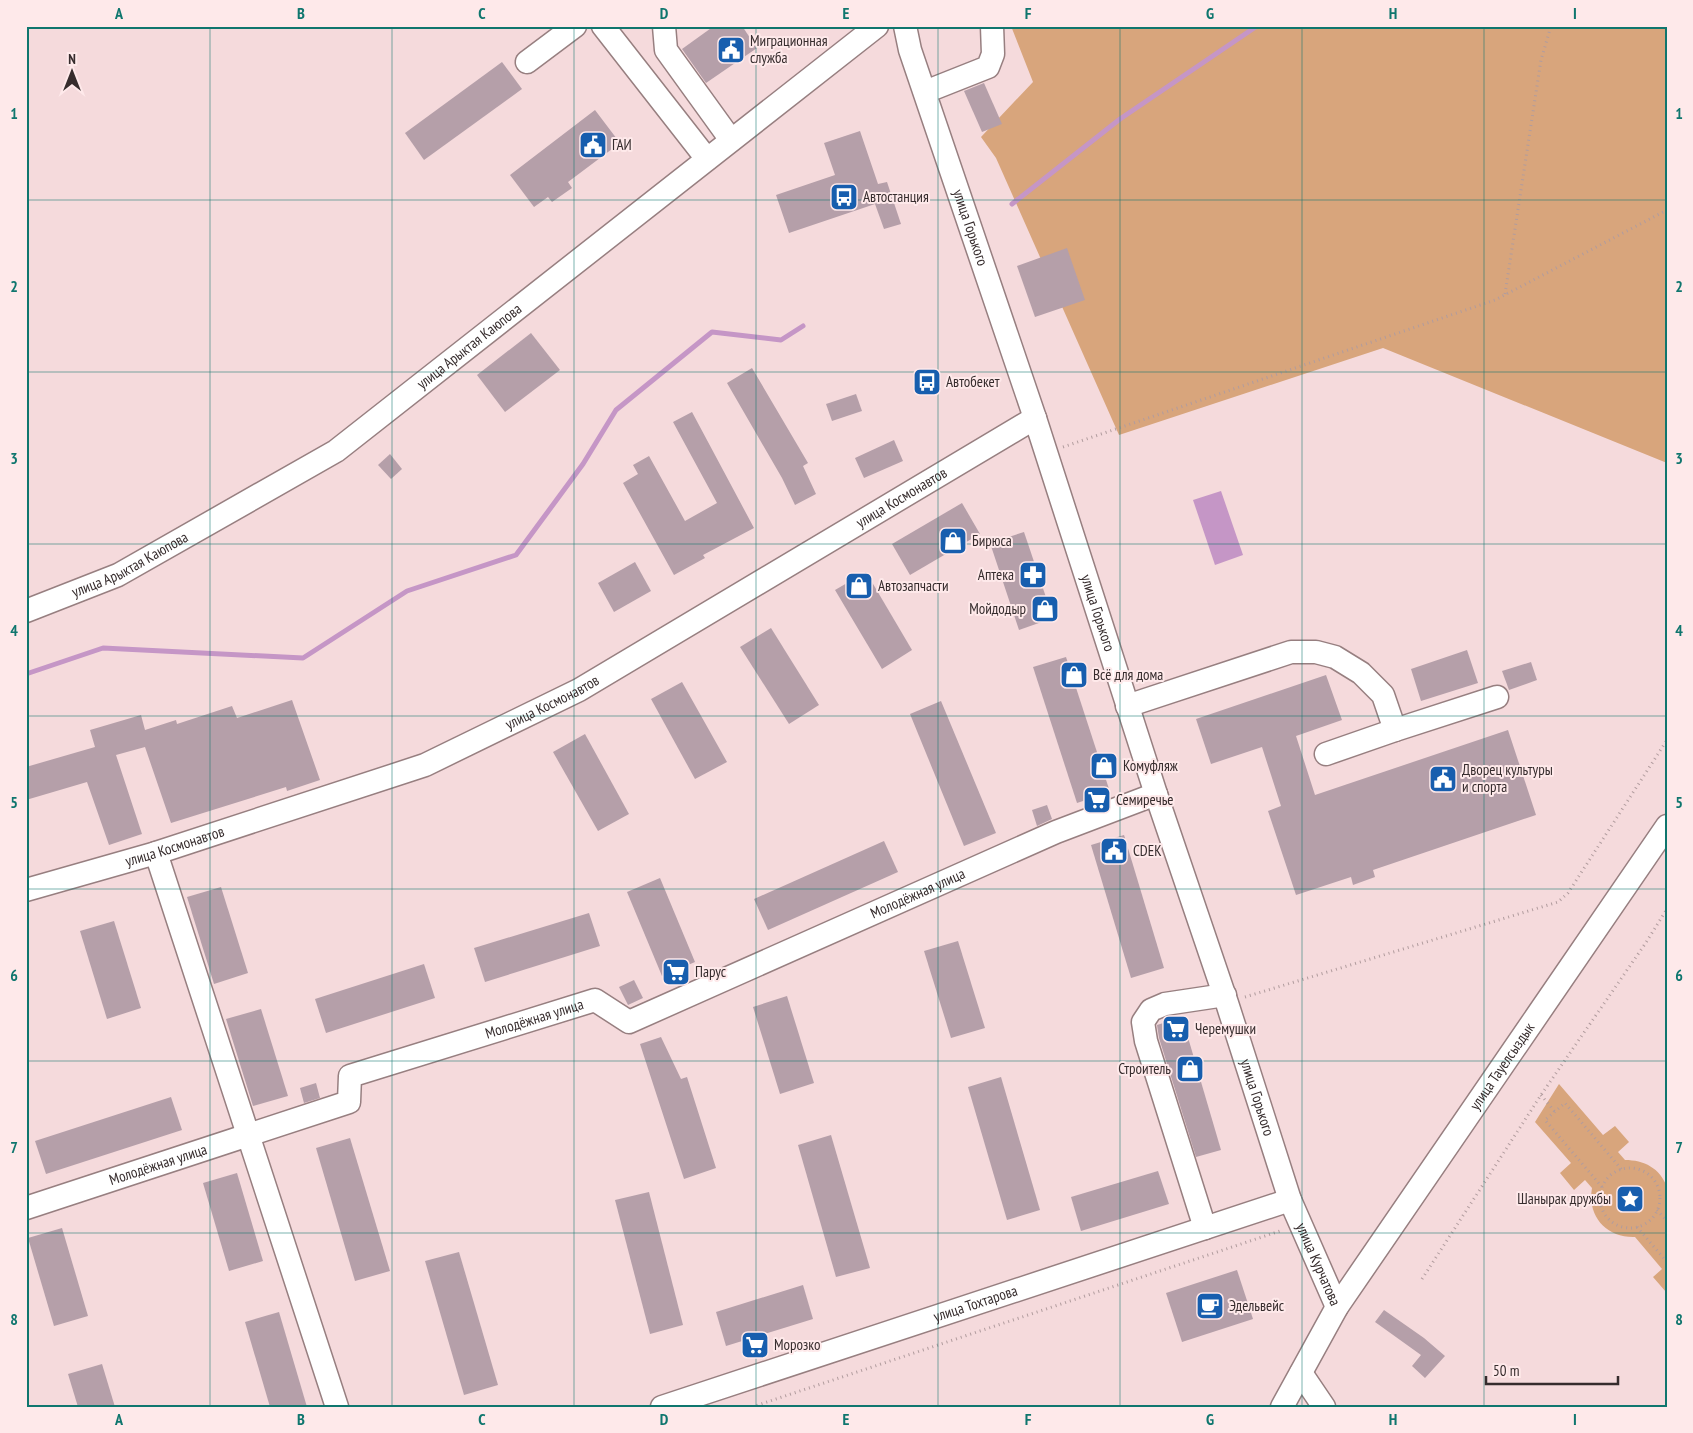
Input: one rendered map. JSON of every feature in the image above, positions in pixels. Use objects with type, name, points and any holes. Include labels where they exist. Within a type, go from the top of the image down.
[{"type":"street","points":[[527,62],[575,26]]},
{"type":"street","points":[[602,26],[707,159]]},
{"type":"street","name":"улица Арыктая Каюпова","points":[[26,610],[118,575],[336,451],[877,26]]},
{"type":"street","name":"улица Горького","points":[[905,26],[910,50],[1035,418],[1127,706],[1226,999],[1290,1200]]},
{"type":"street","points":[[924,92],[988,67],[993,54],[992,26]]},
{"type":"street","points":[[665,27],[666,50],[731,140]]},
{"type":"street","name":"улица Космонавтов","points":[[26,890],[156,853],[425,765],[578,690],[1035,418]]},
{"type":"street","points":[[1127,706],[1291,652],[1316,652],[1335,657],[1362,673],[1383,695],[1395,730]]},
{"type":"street","points":[[1326,754],[1497,697]]},
{"type":"street","name":"Молодёжная улица","points":[[26,1208],[349,1102],[350,1076],[595,1000],[629,1022],[1056,832],[1156,794]]},
{"type":"street","name":"улица Тауелсыздык","points":[[1337,1307],[1667,826]]},
{"type":"street","points":[[156,853],[337,1407]]},
{"type":"street","points":[[1205,1228],[1146,1041],[1144,1022],[1151,1010],[1165,1004],[1226,999]]},
{"type":"street","name":"улица Курчатова","points":[[1282,1407],[1337,1307],[1290,1200]]},
{"type":"street","name":"улица Тохтарова","points":[[662,1407],[1290,1200]]},
{"type":"street","points":[[1301,1373],[1324,1407]]},
{"type":"path","points":[[1505,295],[1541,60],[1551,26]]},
{"type":"path","points":[[1046,453],[1495,300],[1667,210]]},
{"type":"path","points":[[1226,999],[1558,902],[1568,893],[1667,740]]},
{"type":"path","points":[[1422,1279],[1541,1096],[1645,944],[1667,908]]},
{"type":"path","points":[[1541,1096],[1555,1112]]},
{"type":"path","points":[[1602,1187],[1545,1120],[1565,1103],[1622,1170]]},
{"type":"path","points":[[1622,1170],[1640,1170],[1652,1179],[1659,1193],[1660,1201],[1657,1210],[1649,1221],[1637,1227],[1620,1227],[1607,1218],[1600,1204],[1602,1187],[1610,1176],[1622,1170]]},
{"type":"path","points":[[1657,1210],[1667,1221]]},
{"type":"path","points":[[752,1407],[1300,1224]]},
{"type":"path","points":[[1637,1227],[1667,1262]]},
{"type":"shaded area","points":[[1011,26],[1667,26],[1667,463],[1383,348],[1119,435],[996,158],[981,137],[1033,82]]},
{"type":"shaded area","points":[[1221,491],[1243,555],[1215,565],[1193,500]]},
{"type":"shaded area","points":[[1559,1084],[1603,1135],[1615,1126],[1629,1142],[1618,1152],[1625,1160],[1632,1160],[1650,1166],[1664,1180],[1667,1187],[1666,1292],[1653,1277],[1662,1269],[1635,1237],[1615,1234],[1601,1223],[1593,1208],[1592,1188],[1585,1180],[1574,1190],[1560,1173],[1571,1163],[1535,1122]]},
{"type":"building","points":[[714,26],[742,26],[757,48],[706,83],[682,49]]},
{"type":"building","points":[[502,62],[522,89],[424,160],[405,133]]},
{"type":"building","points":[[984,83],[1002,124],[982,132],[964,91]]},
{"type":"building","points":[[595,110],[620,143],[568,182],[572,188],[552,202],[548,197],[534,207],[510,175]]},
{"type":"building","points":[[860,131],[878,184],[887,182],[901,224],[884,229],[875,204],[789,233],[776,195],[835,175],[824,143]]},
{"type":"building","points":[[1067,248],[1085,300],[1035,317],[1017,266]]},
{"type":"building","points":[[531,333],[560,370],[505,412],[477,375]]},
{"type":"building","points":[[752,368],[808,463],[803,466],[816,494],[795,505],[782,478],[727,383]]},
{"type":"building","points":[[856,394],[862,411],[832,421],[826,404]]},
{"type":"building","points":[[692,412],[754,528],[703,555],[705,558],[674,575],[623,483],[638,474],[633,465],[649,456],[685,521],[717,503],[673,422]]},
{"type":"building","points":[[894,440],[903,461],[864,478],[855,458]]},
{"type":"building","points":[[390,454],[402,469],[391,479],[378,465]]},
{"type":"building","points":[[962,503],[980,534],[910,575],[892,544]]},
{"type":"building","points":[[1024,532],[1053,618],[1019,630],[990,543]]},
{"type":"building","points":[[635,562],[651,591],[614,612],[598,583]]},
{"type":"building","points":[[866,572],[912,650],[882,669],[835,590]]},
{"type":"building","points":[[771,628],[819,705],[789,724],[740,647]]},
{"type":"building","points":[[1467,650],[1478,683],[1421,701],[1411,669]]},
{"type":"building","points":[[1066,657],[1110,792],[1077,803],[1033,667]]},
{"type":"building","points":[[1531,662],[1537,680],[1509,690],[1502,671]]},
{"type":"building","name":"Дворец культуры и спорта","points":[[1326,675],[1342,720],[1296,736],[1315,795],[1508,730],[1536,815],[1373,870],[1375,877],[1353,885],[1351,877],[1296,895],[1268,811],[1281,806],[1262,747],[1211,764],[1196,719]]},
{"type":"building","points":[[682,682],[727,762],[695,779],[651,699]]},
{"type":"building","points":[[292,700],[320,780],[287,791],[286,787],[171,823],[145,747],[116,755],[142,834],[109,845],[87,782],[26,800],[26,767],[95,747],[90,730],[141,715],[145,730],[176,720],[177,724],[232,706],[237,718]]},
{"type":"building","points":[[941,701],[996,833],[964,846],[910,714]]},
{"type":"building","points":[[585,734],[629,814],[598,831],[553,752]]},
{"type":"building","points":[[1047,805],[1052,819],[1037,826],[1032,810]]},
{"type":"building","points":[[1124,835],[1164,968],[1131,978],[1091,845]]},
{"type":"building","points":[[884,841],[898,872],[768,930],[754,899]]},
{"type":"building","points":[[660,878],[695,962],[662,976],[627,892]]},
{"type":"building","points":[[221,887],[248,973],[214,984],[187,897]]},
{"type":"building","points":[[589,913],[600,946],[485,982],[474,948]]},
{"type":"building","points":[[114,921],[141,1008],[107,1019],[80,931]]},
{"type":"building","points":[[958,941],[985,1028],[951,1038],[924,951]]},
{"type":"building","points":[[424,964],[435,998],[326,1033],[315,999]]},
{"type":"building","points":[[634,980],[643,998],[628,1005],[619,987]]},
{"type":"building","points":[[787,996],[814,1083],[780,1094],[753,1007]]},
{"type":"building","points":[[261,1009],[288,1096],[253,1106],[226,1019]]},
{"type":"building","points":[[1182,1017],[1221,1150],[1196,1157],[1159,1038],[1157,1025]]},
{"type":"building","points":[[661,1037],[681,1079],[687,1077],[716,1168],[684,1179],[640,1044]]},
{"type":"building","points":[[1001,1077],[1040,1210],[1007,1220],[968,1087]]},
{"type":"building","points":[[316,1083],[320,1098],[304,1103],[300,1088]]},
{"type":"building","points":[[171,1097],[182,1130],[46,1174],[35,1141]]},
{"type":"building","points":[[831,1135],[870,1268],[836,1277],[798,1145]]},
{"type":"building","points":[[350,1138],[390,1271],[355,1281],[316,1148]]},
{"type":"building","points":[[1158,1171],[1169,1204],[1081,1231],[1071,1197]]},
{"type":"building","points":[[237,1173],[263,1261],[229,1271],[203,1183]]},
{"type":"building","points":[[649,1192],[683,1325],[650,1334],[615,1200]]},
{"type":"building","points":[[62,1228],[88,1316],[54,1326],[28,1238]]},
{"type":"building","points":[[459,1252],[498,1385],[464,1395],[425,1261]]},
{"type":"building","name":"Эдельвейс","points":[[1237,1270],[1253,1319],[1182,1342],[1166,1293]]},
{"type":"building","points":[[803,1285],[813,1319],[726,1346],[716,1312]]},
{"type":"building","points":[[1384,1310],[1424,1338],[1445,1356],[1425,1378],[1412,1366],[1421,1355],[1375,1322]]},
{"type":"building","points":[[279,1312],[307,1407],[270,1407],[245,1322]]},
{"type":"building","points":[[102,1364],[115,1407],[78,1407],[68,1374]]},
{"type":"waterway","points":[[1012,204],[1120,119],[1257,26]]},
{"type":"waterway","points":[[26,674],[103,648],[303,658],[407,591],[516,555],[583,464],[616,410],[712,332],[781,340],[803,326]]},
{"type":"place","name":"Миграционная служба","points":[[731,50]]},
{"type":"place","name":"ГАИ","points":[[593,145]]},
{"type":"place","name":"Автостанция","points":[[844,197]]},
{"type":"place","name":"Автобекет","points":[[927,382]]},
{"type":"place","name":"Бирюса","points":[[953,541]]},
{"type":"place","name":"Аптека","points":[[1033,575]]},
{"type":"place","name":"Автозапчасти","points":[[859,586]]},
{"type":"place","name":"Мойдодыр","points":[[1045,609]]},
{"type":"place","name":"Всё для дома","points":[[1074,675]]},
{"type":"place","name":"Комуфляж","points":[[1104,766]]},
{"type":"place","name":"Дворец культуры и спорта","points":[[1443,779]]},
{"type":"place","name":"Семиречье","points":[[1097,800]]},
{"type":"place","name":"CDEK","points":[[1114,851]]},
{"type":"place","name":"Парус","points":[[676,972]]},
{"type":"place","name":"Черемушки","points":[[1176,1029]]},
{"type":"place","name":"Строитель","points":[[1190,1069]]},
{"type":"place","name":"Шанырак дружбы","points":[[1630,1199]]},
{"type":"place","name":"Эдельвейс","points":[[1210,1306]]},
{"type":"place","name":"Морозко","points":[[755,1345]]}]
